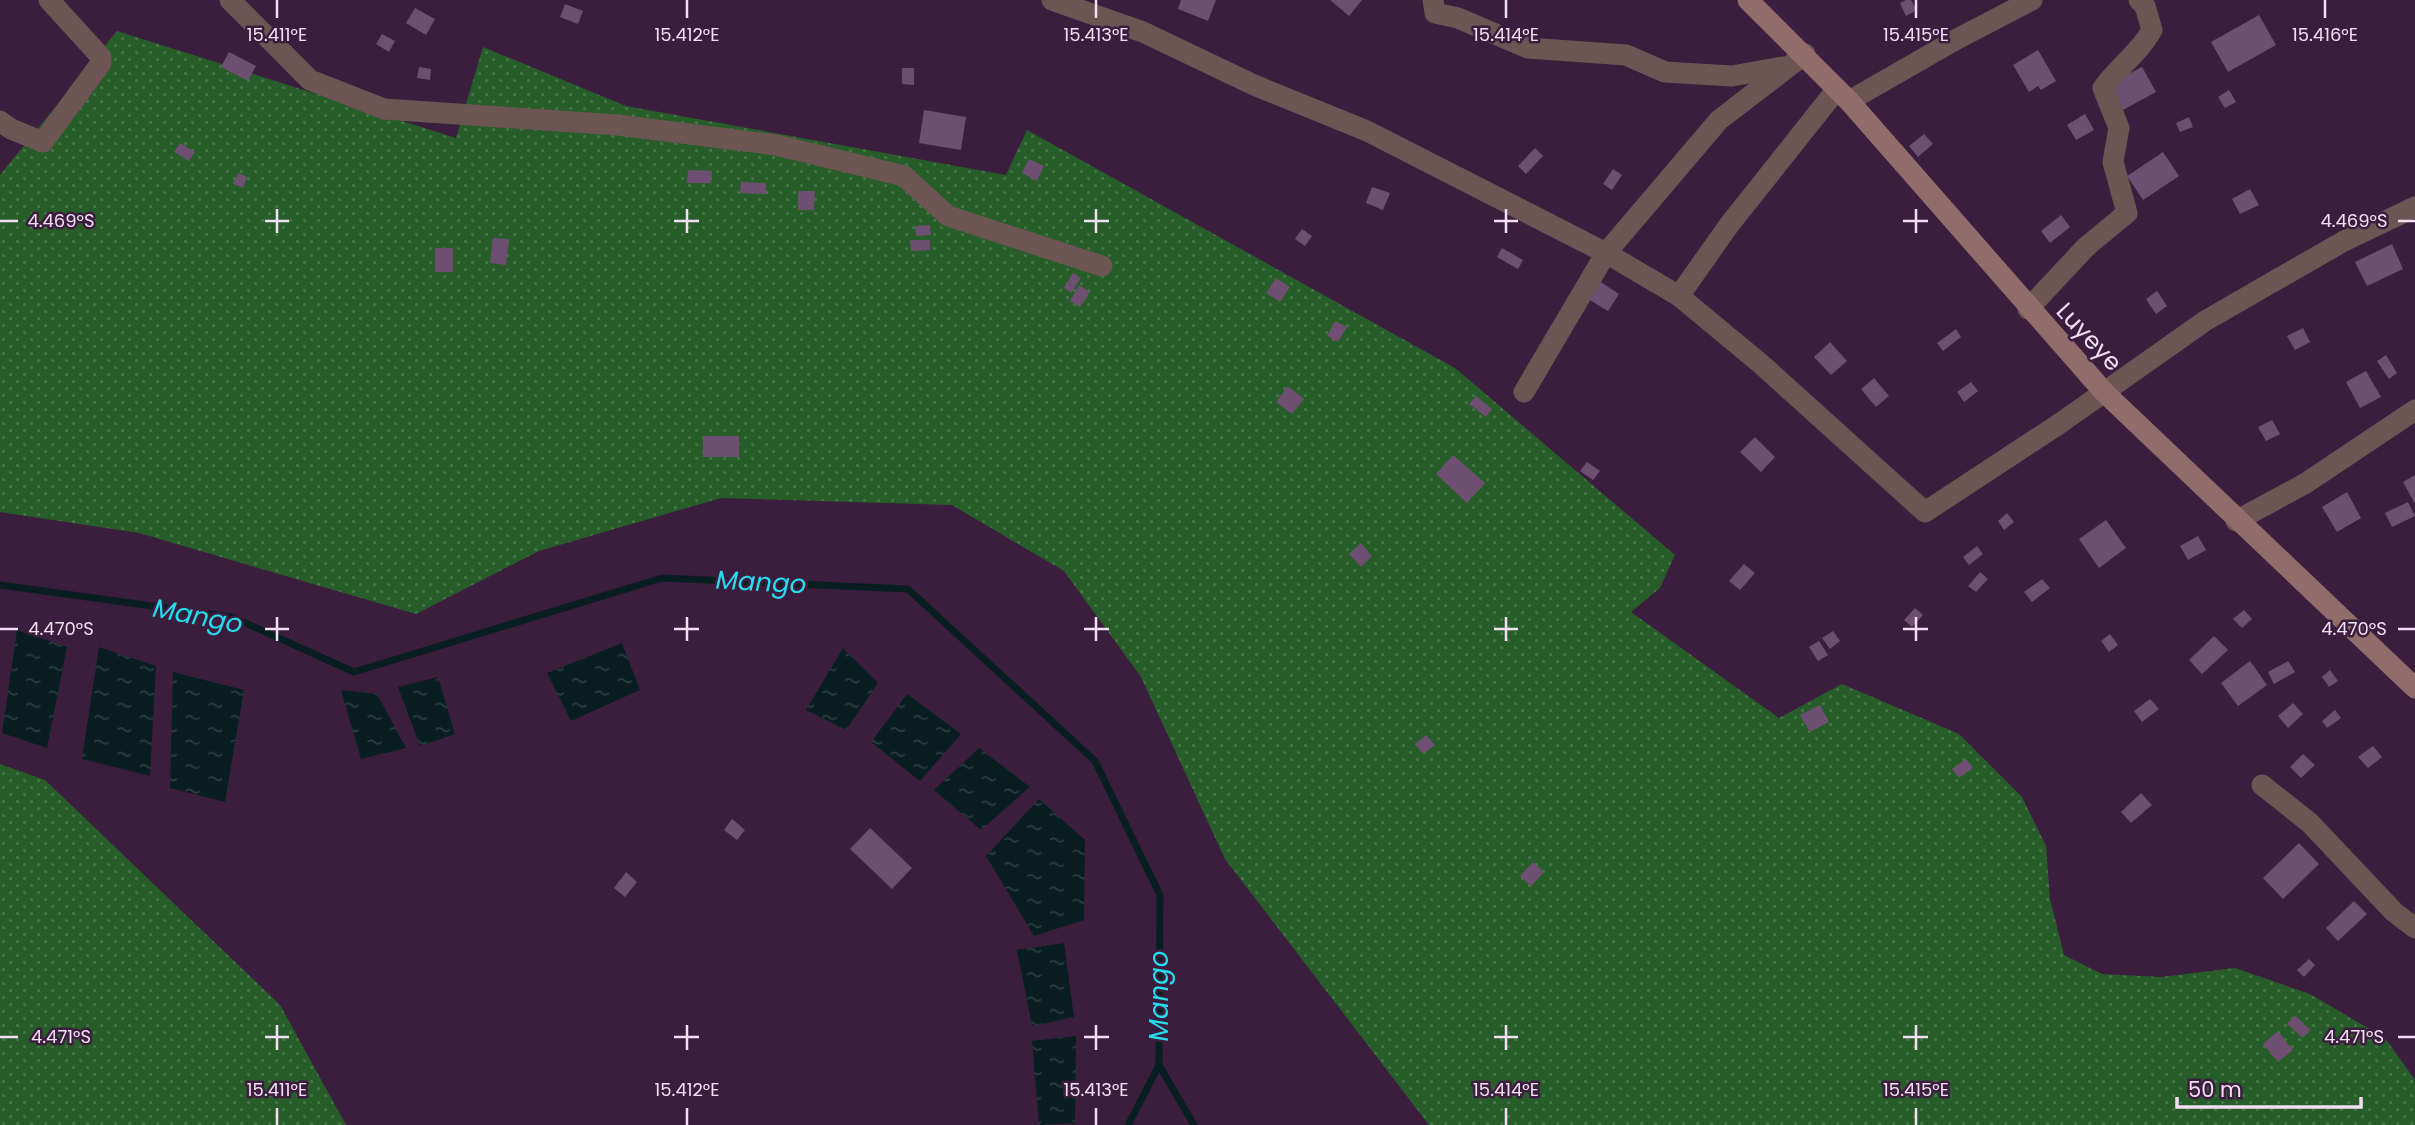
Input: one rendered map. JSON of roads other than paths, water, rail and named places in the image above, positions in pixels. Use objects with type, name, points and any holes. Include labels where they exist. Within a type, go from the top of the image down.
[{"type":"street","points":[[0,121],[11,129],[43,142],[101,63],[101,57],[49,0]]},
{"type":"street","points":[[230,0],[310,80],[384,109],[618,125],[776,145],[904,176],[948,216],[1102,266]]},
{"type":"street","points":[[1052,0],[1143,32],[1254,85],[1367,131],[1606,253],[1679,296],[1761,364],[1925,512],[2104,393],[2205,321],[2344,242],[2415,207]]},
{"type":"street","points":[[1433,0],[1435,13],[1458,18],[1528,48],[1626,55],[1665,72],[1689,75],[1732,76],[1787,66]]},
{"type":"street","name":"Luyeye","points":[[1748,0],[1805,54],[1843,95],[2104,393],[2415,688]]},
{"type":"street","points":[[1679,296],[1729,225],[1843,95],[2032,0]]},
{"type":"street","points":[[2028,309],[2086,247],[2127,213],[2113,162],[2119,128],[2103,88],[2122,62],[2143,46],[2152,30],[2145,6],[2139,0]]},
{"type":"street","points":[[1524,393],[1606,253],[1719,120],[1805,54]]},
{"type":"street","points":[[2236,521],[2306,484],[2415,410]]},
{"type":"street","points":[[2262,785],[2310,823],[2385,902],[2415,928]]},
{"type":"water","points":[[17,630],[67,647],[47,748],[2,733]]},
{"type":"water","points":[[622,643],[640,690],[571,721],[547,673]]},
{"type":"water","points":[[99,647],[156,666],[150,776],[82,759]]},
{"type":"water","points":[[843,648],[878,683],[846,730],[806,710]]},
{"type":"water","points":[[173,672],[244,690],[225,802],[170,788]]},
{"type":"water","points":[[438,677],[455,734],[420,746],[398,687]]},
{"type":"water","points":[[341,690],[377,694],[406,748],[361,759]]},
{"type":"water","points":[[907,694],[961,734],[920,781],[871,742]]},
{"type":"water","points":[[979,748],[1030,787],[981,830],[934,790]]},
{"type":"water","points":[[1039,799],[1085,840],[1084,920],[1034,936],[986,856]]},
{"type":"water","points":[[1064,943],[1074,1017],[1032,1026],[1017,950]]},
{"type":"water","points":[[1076,1036],[1075,1123],[1039,1125],[1032,1041]]},
{"type":"waterway","name":"Mango","points":[[0,585],[232,617],[354,672],[662,578],[908,589],[1095,761],[1160,895],[1159,1065],[1194,1125]]},
{"type":"waterway","points":[[1128,1125],[1159,1065]]}]
